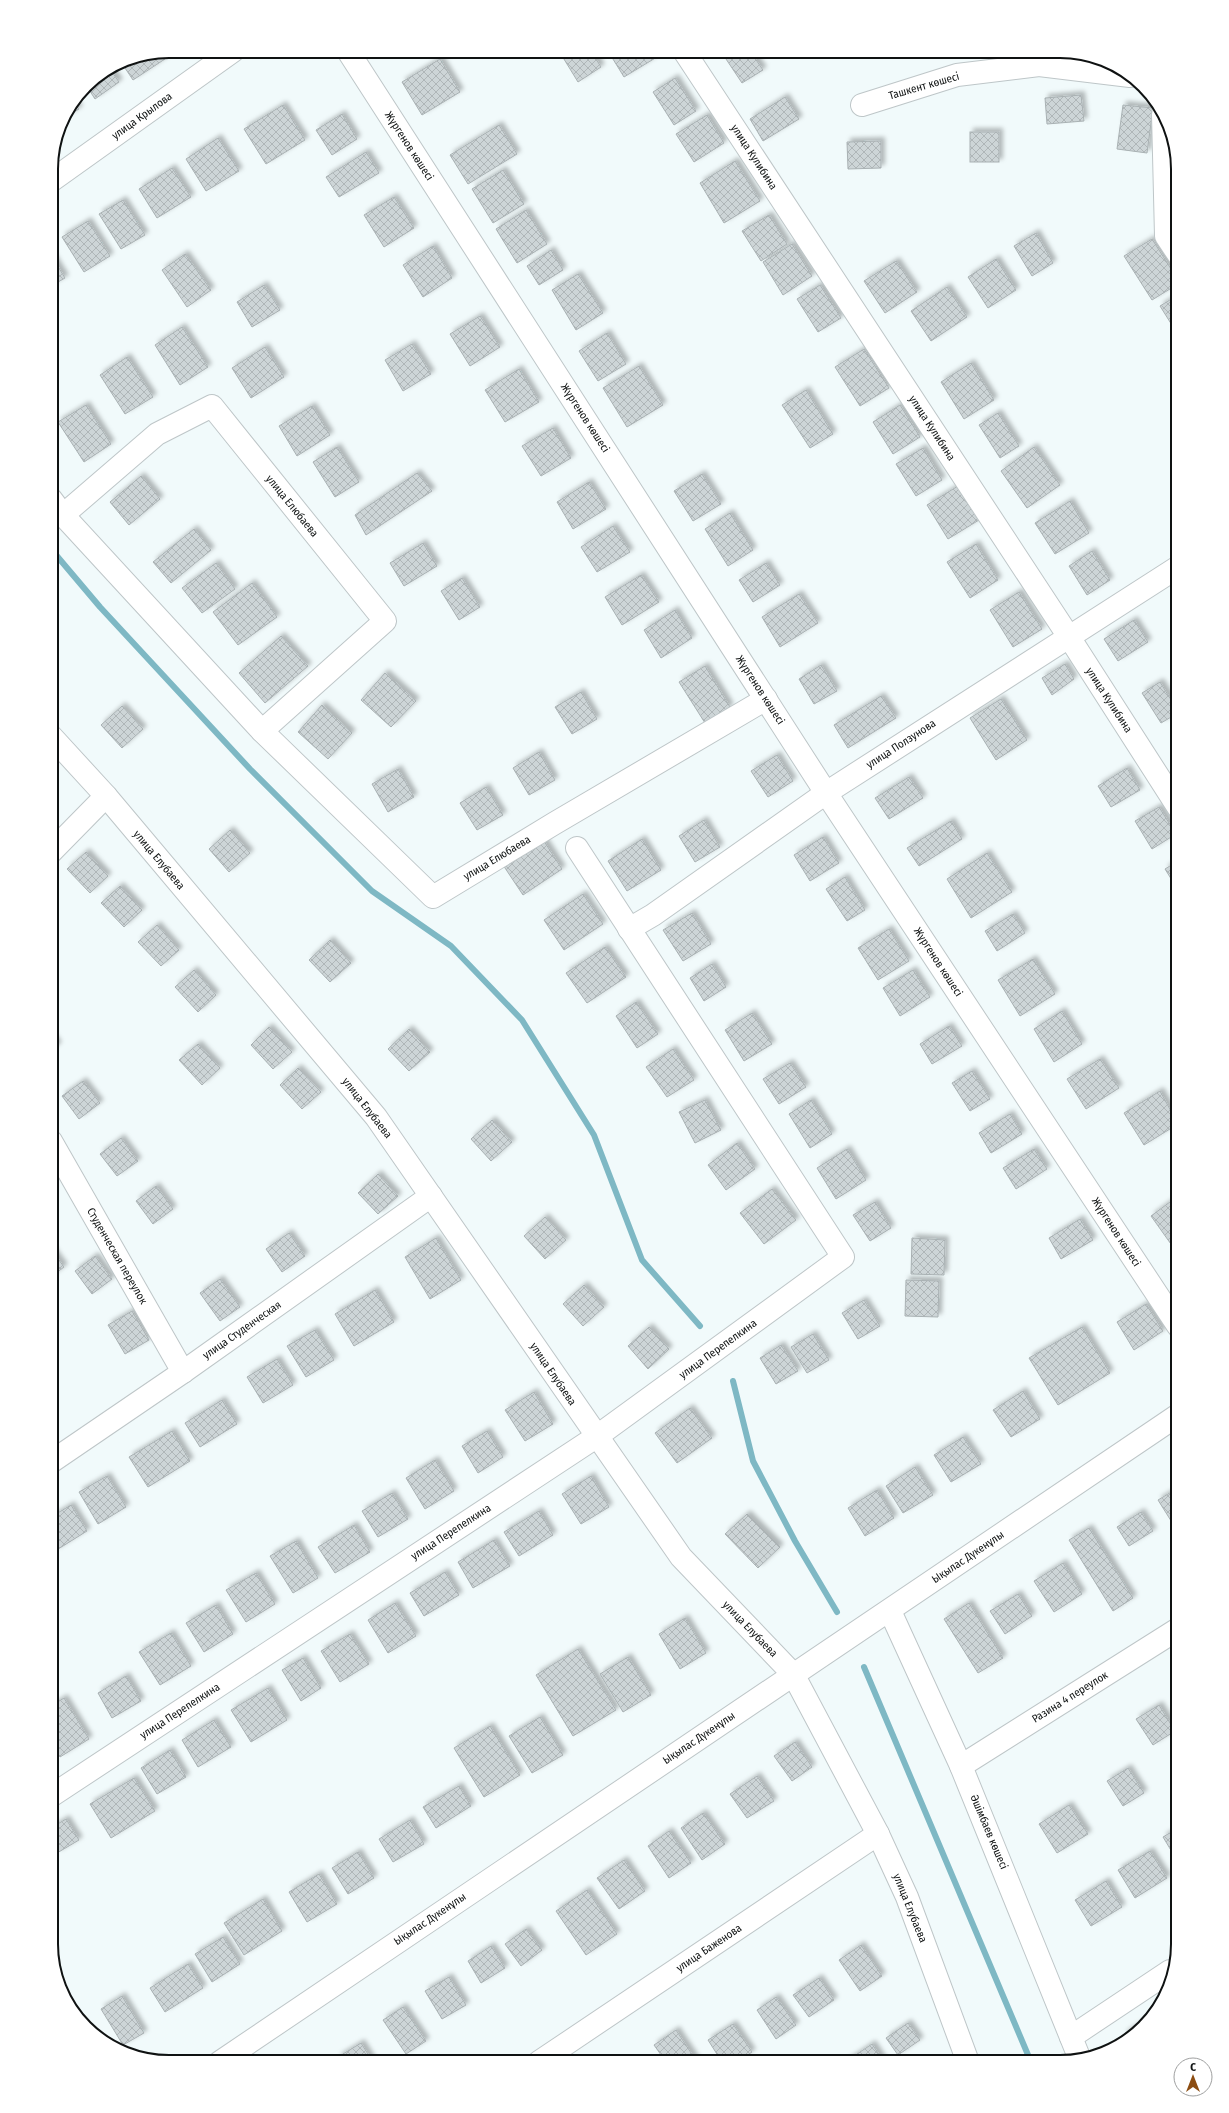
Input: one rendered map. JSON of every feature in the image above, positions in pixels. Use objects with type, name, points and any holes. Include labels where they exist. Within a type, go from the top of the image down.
[{"type":"street","name":"улица Крылова","points":[[58,177],[223,58]]},
{"type":"street","name":"Жүргенов көшесі","points":[[353,58],[826,793],[1171,1315]]},
{"type":"street","name":"улица Кулибина","points":[[689,58],[1069,637],[1171,796]]},
{"type":"street","name":"Ташкент көшесі","points":[[862,104],[957,75],[1039,58],[1116,73]]},
{"type":"street","points":[[1163,129],[1166,236],[1171,244]]},
{"type":"street","name":"улица Елюбаева","points":[[58,506],[157,434],[212,406],[385,621],[262,731]]},
{"type":"street","name":"улица Елюбаева","points":[[58,508],[262,731],[434,897],[555,823],[766,699]]},
{"type":"street","name":"улица Ползунова","points":[[629,929],[653,915],[826,793],[1171,571]]},
{"type":"street","name":"улица Елубаева","points":[[58,744],[106,796],[376,1117],[680,1557],[793,1674],[878,1834],[907,1896],[965,2055]]},
{"type":"street","points":[[58,845],[106,796]]},
{"type":"street","points":[[577,848],[629,929]]},
{"type":"street","name":"улица Перепелкина","points":[[58,1791],[596,1437],[843,1258],[629,929]]},
{"type":"street","name":"Студенческая переулок","points":[[58,1152],[183,1372]]},
{"type":"street","name":"улица Студенческая","points":[[58,1457],[183,1372],[431,1196]]},
{"type":"street","name":"Ықылас Дүкенұлы","points":[[230,2055],[1171,1420]]},
{"type":"street","name":"Әшімбаев көшесі","points":[[890,1610],[961,1766],[1077,2053]]},
{"type":"street","name":"Разина 4 переулок","points":[[961,1766],[1171,1633]]},
{"type":"street","name":"улица Баженова","points":[[549,2055],[878,1834]]},
{"type":"street","points":[[1071,2037],[1167,1973]]},
{"type":"building","points":[[164,58],[165,59],[133,80],[125,67],[148,60]]},
{"type":"building","points":[[563,58],[595,58],[601,67],[578,82]]},
{"type":"building","points":[[612,58],[655,58],[624,77]]},
{"type":"building","points":[[755,58],[763,70],[742,83],[726,59]]},
{"type":"building","points":[[440,59],[460,92],[422,115],[402,82]]},
{"type":"building","points":[[113,74],[119,82],[95,99],[90,92]]},
{"type":"building","points":[[675,78],[696,111],[674,125],[653,92]]},
{"type":"building","points":[[1081,95],[1084,121],[1047,124],[1045,98]]},
{"type":"building","points":[[785,97],[799,119],[763,141],[750,119]]},
{"type":"building","points":[[283,105],[305,140],[266,164],[244,129]]},
{"type":"building","points":[[1123,105],[1153,108],[1147,153],[1117,149]]},
{"type":"building","points":[[342,114],[357,139],[332,155],[316,130]]},
{"type":"building","points":[[707,115],[724,143],[694,162],[676,134]]},
{"type":"building","points":[[499,125],[517,154],[468,184],[450,155]]},
{"type":"building","points":[[970,132],[999,132],[999,162],[970,162]]},
{"type":"building","points":[[218,138],[239,171],[206,191],[186,159]]},
{"type":"building","points":[[881,141],[881,168],[848,169],[847,142]]},
{"type":"building","points":[[366,152],[379,173],[339,197],[326,177]]},
{"type":"building","points":[[735,161],[760,201],[724,223],[700,183]]},
{"type":"building","points":[[172,168],[191,197],[157,218],[139,189]]},
{"type":"building","points":[[503,170],[524,204],[493,223],[472,189]]},
{"type":"building","points":[[394,197],[414,228],[384,247],[364,215]]},
{"type":"building","points":[[123,200],[145,235],[121,249],[99,214]]},
{"type":"building","points":[[526,210],[547,244],[517,263],[496,229]]},
{"type":"building","points":[[769,215],[787,244],[761,261],[742,231]]},
{"type":"building","points":[[88,221],[110,256],[84,272],[62,237]]},
{"type":"building","points":[[1036,233],[1053,263],[1032,276],[1014,246]]},
{"type":"building","points":[[1152,239],[1171,269],[1171,288],[1152,300],[1124,256]]},
{"type":"building","points":[[792,244],[812,276],[783,295],[763,262]]},
{"type":"building","points":[[433,246],[452,278],[423,297],[403,265]]},
{"type":"building","points":[[551,250],[563,270],[539,285],[527,266]]},
{"type":"building","points":[[185,254],[211,290],[187,307],[162,270]]},
{"type":"building","points":[[996,259],[1016,290],[988,308],[968,277]]},
{"type":"building","points":[[896,261],[917,292],[885,313],[864,281]]},
{"type":"building","points":[[58,266],[65,278],[58,282]]},
{"type":"building","points":[[578,274],[603,313],[576,330],[552,290]]},
{"type":"building","points":[[264,285],[280,310],[252,327],[237,302]]},
{"type":"building","points":[[820,285],[841,318],[818,332],[797,299]]},
{"type":"building","points":[[947,287],[967,317],[931,341],[911,311]]},
{"type":"building","points":[[1171,299],[1171,324],[1160,306]]},
{"type":"building","points":[[480,316],[500,347],[470,366],[450,334]]},
{"type":"building","points":[[182,327],[208,367],[180,385],[155,345]]},
{"type":"building","points":[[607,333],[626,364],[598,381],[579,351]]},
{"type":"building","points":[[412,344],[431,374],[403,391],[385,360]]},
{"type":"building","points":[[265,347],[284,377],[251,398],[232,368]]},
{"type":"building","points":[[864,349],[889,388],[860,406],[835,367]]},
{"type":"building","points":[[127,357],[153,397],[125,414],[100,375]]},
{"type":"building","points":[[971,363],[994,400],[964,419],[941,382]]},
{"type":"building","points":[[639,366],[663,405],[627,427],[603,388]]},
{"type":"building","points":[[519,369],[539,402],[505,422],[485,390]]},
{"type":"building","points":[[806,390],[833,434],[810,448],[782,405]]},
{"type":"building","points":[[86,405],[111,444],[84,462],[58,422]]},
{"type":"building","points":[[900,405],[920,437],[893,454],[873,422]]},
{"type":"building","points":[[312,406],[330,435],[297,456],[279,426]]},
{"type":"building","points":[[998,413],[1019,446],[1000,458],[979,425]]},
{"type":"building","points":[[553,428],[571,458],[541,476],[522,446]]},
{"type":"building","points":[[337,447],[359,482],[335,497],[313,462]]},
{"type":"building","points":[[1034,447],[1060,485],[1027,508],[1001,471]]},
{"type":"building","points":[[923,448],[942,480],[916,496],[896,464]]},
{"type":"building","points":[[417,473],[432,491],[366,535],[355,515]]},
{"type":"building","points":[[702,474],[721,504],[693,521],[674,491]]},
{"type":"building","points":[[141,476],[160,499],[129,525],[110,502]]},
{"type":"building","points":[[589,482],[606,509],[573,529],[557,502]]},
{"type":"building","points":[[958,486],[979,520],[948,539],[927,505]]},
{"type":"building","points":[[1070,501],[1089,533],[1055,554],[1035,523]]},
{"type":"building","points":[[730,513],[753,550],[728,566],[705,529]]},
{"type":"building","points":[[613,526],[630,552],[597,572],[581,547]]},
{"type":"building","points":[[194,529],[211,550],[171,583],[153,562]]},
{"type":"building","points":[[423,543],[437,566],[404,586],[390,563]]},
{"type":"building","points":[[976,544],[998,580],[970,598],[947,562]]},
{"type":"building","points":[[1092,551],[1110,580],[1087,595],[1069,566]]},
{"type":"building","points":[[216,563],[235,589],[202,613],[182,588]]},
{"type":"building","points":[[766,563],[780,585],[753,602],[739,580]]},
{"type":"building","points":[[641,575],[659,602],[622,625],[605,597]]},
{"type":"building","points":[[462,578],[480,607],[459,620],[441,591]]},
{"type":"building","points":[[252,583],[277,617],[238,645],[213,612]]},
{"type":"building","points":[[1019,592],[1042,629],[1013,647],[990,610]]},
{"type":"building","points":[[799,594],[818,623],[780,647],[762,617]]},
{"type":"building","points":[[675,610],[692,638],[661,658],[644,630]]},
{"type":"building","points":[[1134,620],[1148,642],[1118,661],[1104,639]]},
{"type":"building","points":[[281,636],[308,666],[265,703],[239,673]]},
{"type":"building","points":[[1065,664],[1074,679],[1052,695],[1042,678]]},
{"type":"building","points":[[821,665],[837,691],[814,704],[799,679]]},
{"type":"building","points":[[705,666],[730,707],[705,723],[679,682]]},
{"type":"building","points":[[385,673],[416,701],[391,727],[361,700]]},
{"type":"building","points":[[1160,682],[1171,700],[1171,717],[1161,723],[1142,693]]},
{"type":"building","points":[[581,692],[597,719],[572,734],[555,707]]},
{"type":"building","points":[[881,696],[896,718],[848,748],[834,725]]},
{"type":"building","points":[[1001,699],[1027,740],[996,760],[970,718]]},
{"type":"building","points":[[322,705],[352,733],[328,759],[298,732]]},
{"type":"building","points":[[122,706],[143,729],[122,748],[101,725]]},
{"type":"building","points":[[539,752],[555,780],[529,795],[513,768]]},
{"type":"building","points":[[777,755],[793,781],[768,797],[751,771]]},
{"type":"building","points":[[1127,768],[1140,790],[1111,807],[1098,786]]},
{"type":"building","points":[[398,769],[414,797],[388,812],[372,784]]},
{"type":"building","points":[[909,777],[923,798],[889,819],[875,798]]},
{"type":"building","points":[[486,787],[503,815],[477,830],[460,803]]},
{"type":"building","points":[[1159,807],[1171,826],[1171,837],[1152,849],[1135,821]]},
{"type":"building","points":[[704,820],[720,847],[695,862],[679,836]]},
{"type":"building","points":[[951,821],[962,839],[919,866],[907,848]]},
{"type":"building","points":[[230,830],[250,853],[229,872],[209,849]]},
{"type":"building","points":[[823,837],[839,863],[810,881],[794,855]]},
{"type":"building","points":[[542,838],[562,869],[523,895],[503,865]]},
{"type":"building","points":[[642,839],[661,870],[627,891],[608,861]]},
{"type":"building","points":[[86,852],[108,876],[90,893],[67,869]]},
{"type":"building","points":[[987,853],[1012,892],[971,918],[947,879]]},
{"type":"building","points":[[1171,865],[1171,879],[1165,869]]},
{"type":"building","points":[[845,877],[865,910],[847,921],[826,889]]},
{"type":"building","points":[[120,886],[142,910],[124,927],[101,903]]},
{"type":"building","points":[[583,894],[603,924],[564,950],[544,920]]},
{"type":"building","points":[[692,913],[711,944],[683,961],[663,930]]},
{"type":"building","points":[[1013,914],[1025,933],[997,951],[985,931]]},
{"type":"building","points":[[157,925],[179,950],[161,966],[138,942]]},
{"type":"building","points":[[889,929],[909,961],[878,980],[858,948]]},
{"type":"building","points":[[330,940],[351,963],[330,982],[309,960]]},
{"type":"building","points":[[605,947],[626,977],[587,1003],[566,973]]},
{"type":"building","points":[[1033,959],[1055,994],[1020,1016],[998,980]]},
{"type":"building","points":[[712,964],[726,987],[704,1001],[690,978]]},
{"type":"building","points":[[194,970],[216,995],[198,1012],[175,987]]},
{"type":"building","points":[[913,970],[930,997],[900,1016],[883,988]]},
{"type":"building","points":[[636,1002],[658,1034],[637,1048],[616,1016]]},
{"type":"building","points":[[1062,1011],[1082,1044],[1054,1062],[1034,1029]]},
{"type":"building","points":[[752,1013],[772,1044],[744,1061],[725,1030]]},
{"type":"building","points":[[949,1026],[962,1046],[932,1064],[920,1044]]},
{"type":"building","points":[[269,1027],[292,1052],[273,1069],[251,1045]]},
{"type":"building","points":[[409,1029],[430,1052],[409,1071],[388,1049]]},
{"type":"building","points":[[198,1044],[220,1068],[202,1085],[179,1060]]},
{"type":"building","points":[[673,1049],[694,1080],[667,1097],[646,1067]]},
{"type":"building","points":[[1100,1059],[1119,1088],[1086,1109],[1067,1079]]},
{"type":"building","points":[[790,1063],[806,1087],[779,1104],[763,1079]]},
{"type":"building","points":[[298,1068],[321,1092],[302,1109],[280,1085]]},
{"type":"building","points":[[972,1071],[990,1099],[970,1111],[952,1083]]},
{"type":"building","points":[[83,1081],[100,1103],[79,1119],[62,1096]]},
{"type":"building","points":[[1160,1091],[1171,1111],[1171,1128],[1144,1145],[1124,1113]]},
{"type":"building","points":[[705,1100],[721,1130],[695,1143],[679,1112]]},
{"type":"building","points":[[811,1100],[832,1134],[810,1148],[789,1114]]},
{"type":"building","points":[[1010,1114],[1022,1134],[991,1153],[979,1133]]},
{"type":"building","points":[[492,1120],[512,1142],[491,1161],[471,1139]]},
{"type":"building","points":[[121,1138],[138,1161],[117,1176],[100,1154]]},
{"type":"building","points":[[737,1143],[755,1169],[726,1190],[708,1165]]},
{"type":"building","points":[[847,1149],[866,1180],[836,1199],[817,1168]]},
{"type":"building","points":[[1034,1149],[1047,1169],[1016,1189],[1003,1168]]},
{"type":"building","points":[[378,1174],[398,1196],[378,1214],[358,1193]]},
{"type":"building","points":[[156,1186],[173,1209],[153,1224],[136,1201]]},
{"type":"building","points":[[772,1189],[796,1220],[764,1244],[740,1213]]},
{"type":"building","points":[[1171,1201],[1171,1244],[1151,1216]]},
{"type":"building","points":[[875,1202],[891,1228],[870,1241],[853,1215]]},
{"type":"building","points":[[545,1217],[566,1240],[545,1259],[524,1236]]},
{"type":"building","points":[[1080,1219],[1093,1240],[1061,1259],[1049,1238]]},
{"type":"building","points":[[289,1233],[305,1256],[282,1272],[266,1249]]},
{"type":"building","points":[[436,1238],[461,1280],[430,1299],[405,1257]]},
{"type":"building","points":[[912,1238],[945,1240],[944,1275],[911,1274]]},
{"type":"building","points":[[95,1256],[112,1279],[92,1294],[75,1271]]},
{"type":"building","points":[[58,1259],[64,1267],[58,1272]]},
{"type":"building","points":[[220,1279],[240,1307],[220,1321],[200,1293]]},
{"type":"building","points":[[906,1280],[939,1281],[938,1317],[905,1316]]},
{"type":"building","points":[[584,1285],[604,1307],[583,1326],[563,1304]]},
{"type":"building","points":[[375,1290],[394,1322],[354,1346],[335,1314]]},
{"type":"building","points":[[864,1300],[880,1326],[858,1339],[842,1313]]},
{"type":"building","points":[[1146,1304],[1163,1331],[1134,1350],[1117,1322]]},
{"type":"building","points":[[132,1311],[149,1340],[125,1354],[108,1325]]},
{"type":"building","points":[[649,1327],[669,1349],[648,1369],[628,1346]]},
{"type":"building","points":[[1082,1327],[1110,1373],[1058,1405],[1029,1358]]},
{"type":"building","points":[[315,1330],[334,1360],[306,1377],[287,1346]]},
{"type":"building","points":[[813,1334],[829,1360],[807,1373],[791,1347]]},
{"type":"building","points":[[781,1345],[798,1371],[776,1384],[760,1358]]},
{"type":"building","points":[[277,1359],[293,1385],[263,1403],[247,1377]]},
{"type":"building","points":[[1023,1391],[1040,1419],[1011,1437],[993,1410]]},
{"type":"building","points":[[534,1392],[553,1424],[525,1441],[505,1410]]},
{"type":"building","points":[[222,1400],[237,1424],[200,1447],[185,1423]]},
{"type":"building","points":[[690,1408],[712,1438],[677,1463],[655,1433]]},
{"type":"building","points":[[172,1431],[190,1461],[148,1487],[129,1457]]},
{"type":"building","points":[[487,1431],[503,1457],[478,1473],[462,1446]]},
{"type":"building","points":[[963,1437],[981,1464],[951,1482],[934,1455]]},
{"type":"building","points":[[435,1460],[454,1491],[425,1509],[406,1478]]},
{"type":"building","points":[[915,1467],[933,1495],[903,1513],[886,1486]]},
{"type":"building","points":[[107,1476],[126,1507],[98,1524],[79,1492]]},
{"type":"building","points":[[591,1476],[609,1507],[581,1524],[562,1494]]},
{"type":"building","points":[[877,1490],[894,1518],[865,1536],[848,1508]]},
{"type":"building","points":[[1171,1492],[1171,1521],[1158,1500]]},
{"type":"building","points":[[392,1493],[408,1519],[378,1537],[362,1511]]},
{"type":"building","points":[[71,1505],[87,1531],[58,1549],[58,1513]]},
{"type":"building","points":[[539,1511],[553,1535],[519,1556],[504,1532]]},
{"type":"building","points":[[1141,1512],[1153,1531],[1129,1546],[1117,1527]]},
{"type":"building","points":[[747,1514],[780,1547],[758,1568],[725,1534]]},
{"type":"building","points":[[354,1525],[370,1552],[335,1573],[318,1547]]},
{"type":"building","points":[[1089,1528],[1133,1598],[1113,1611],[1069,1540]]},
{"type":"building","points":[[494,1540],[510,1566],[473,1588],[458,1562]]},
{"type":"building","points":[[296,1541],[318,1578],[293,1593],[270,1556]]},
{"type":"building","points":[[1063,1563],[1082,1594],[1054,1612],[1034,1581]]},
{"type":"building","points":[[445,1572],[459,1595],[424,1616],[410,1593]]},
{"type":"building","points":[[256,1573],[275,1604],[246,1622],[226,1590]]},
{"type":"building","points":[[1018,1594],[1032,1616],[1005,1634],[990,1611]]},
{"type":"building","points":[[395,1603],[416,1636],[388,1653],[368,1620]]},
{"type":"building","points":[[969,1603],[1003,1658],[978,1673],[944,1619]]},
{"type":"building","points":[[216,1605],[233,1634],[204,1652],[186,1623]]},
{"type":"building","points":[[685,1618],[706,1653],[680,1669],[659,1634]]},
{"type":"building","points":[[171,1633],[191,1666],[160,1685],[139,1652]]},
{"type":"building","points":[[350,1634],[369,1664],[340,1682],[321,1651]]},
{"type":"building","points":[[578,1649],[616,1710],[573,1736],[536,1675]]},
{"type":"building","points":[[628,1657],[651,1695],[623,1712],[600,1674]]},
{"type":"building","points":[[303,1658],[321,1688],[301,1701],[282,1670]]},
{"type":"building","points":[[126,1676],[141,1701],[112,1718],[98,1693]]},
{"type":"building","points":[[268,1688],[287,1720],[251,1742],[231,1710]]},
{"type":"building","points":[[64,1698],[89,1739],[60,1757],[58,1754],[58,1702]]},
{"type":"building","points":[[1159,1705],[1171,1724],[1171,1734],[1153,1745],[1136,1719]]},
{"type":"building","points":[[540,1717],[563,1755],[532,1773],[509,1736]]},
{"type":"building","points":[[214,1720],[231,1747],[198,1767],[182,1740]]},
{"type":"building","points":[[490,1726],[520,1775],[484,1797],[454,1748]]},
{"type":"building","points":[[795,1742],[812,1767],[792,1781],[774,1756]]},
{"type":"building","points":[[170,1750],[186,1777],[157,1794],[141,1768]]},
{"type":"building","points":[[1128,1768],[1144,1793],[1123,1806],[1107,1781]]},
{"type":"building","points":[[757,1776],[774,1801],[747,1818],[730,1794]]},
{"type":"building","points":[[134,1778],[155,1811],[111,1838],[90,1804]]},
{"type":"building","points":[[459,1786],[471,1806],[436,1828],[423,1807]]},
{"type":"building","points":[[1069,1805],[1088,1834],[1057,1853],[1039,1824]]},
{"type":"building","points":[[703,1813],[725,1844],[702,1860],[681,1828]]},
{"type":"building","points":[[66,1819],[79,1840],[58,1852],[58,1824]]},
{"type":"building","points":[[410,1820],[424,1844],[393,1862],[379,1839]]},
{"type":"building","points":[[669,1831],[691,1863],[669,1878],[648,1846]]},
{"type":"building","points":[[1171,1832],[1171,1850],[1163,1837]]},
{"type":"building","points":[[1150,1851],[1167,1878],[1135,1898],[1118,1870]]},
{"type":"building","points":[[358,1852],[374,1878],[348,1894],[332,1868]]},
{"type":"building","points":[[624,1860],[645,1891],[619,1909],[597,1878]]},
{"type":"building","points":[[319,1874],[337,1904],[307,1922],[289,1892]]},
{"type":"building","points":[[1106,1881],[1122,1907],[1091,1926],[1075,1900]]},
{"type":"building","points":[[587,1890],[617,1934],[586,1955],[556,1911]]},
{"type":"building","points":[[263,1899],[282,1931],[244,1955],[224,1923]]},
{"type":"building","points":[[526,1929],[542,1950],[521,1966],[505,1944]]},
{"type":"building","points":[[223,1937],[240,1964],[212,1982],[195,1954]]},
{"type":"building","points":[[861,1945],[882,1976],[860,1991],[839,1960]]},
{"type":"building","points":[[491,1946],[505,1968],[481,1983],[468,1961]]},
{"type":"building","points":[[188,1964],[203,1988],[165,2012],[150,1988]]},
{"type":"building","points":[[449,1977],[466,2005],[442,2019],[425,1991]]},
{"type":"building","points":[[819,1978],[834,2000],[809,2017],[793,1995]]},
{"type":"building","points":[[122,1996],[144,2033],[123,2045],[101,2009]]},
{"type":"building","points":[[776,1997],[796,2025],[776,2039],[757,2010]]},
{"type":"building","points":[[403,2007],[426,2041],[406,2054],[383,2020]]},
{"type":"building","points":[[908,2023],[920,2040],[898,2055],[886,2038]]},
{"type":"building","points":[[733,2024],[752,2052],[748,2055],[718,2055],[708,2040]]},
{"type":"building","points":[[676,2030],[692,2055],[661,2055],[654,2045]]},
{"type":"building","points":[[361,2043],[369,2055],[341,2055]]},
{"type":"building","points":[[872,2044],[879,2055],[856,2055]]},
{"type":"waterway","points":[[58,557],[100,607],[250,769],[372,891],[451,946],[522,1020],[594,1135],[642,1260],[700,1326]]},
{"type":"waterway","points":[[733,1381],[753,1461],[795,1541],[837,1612]]},
{"type":"waterway","points":[[864,1667],[1028,2055]]}]
